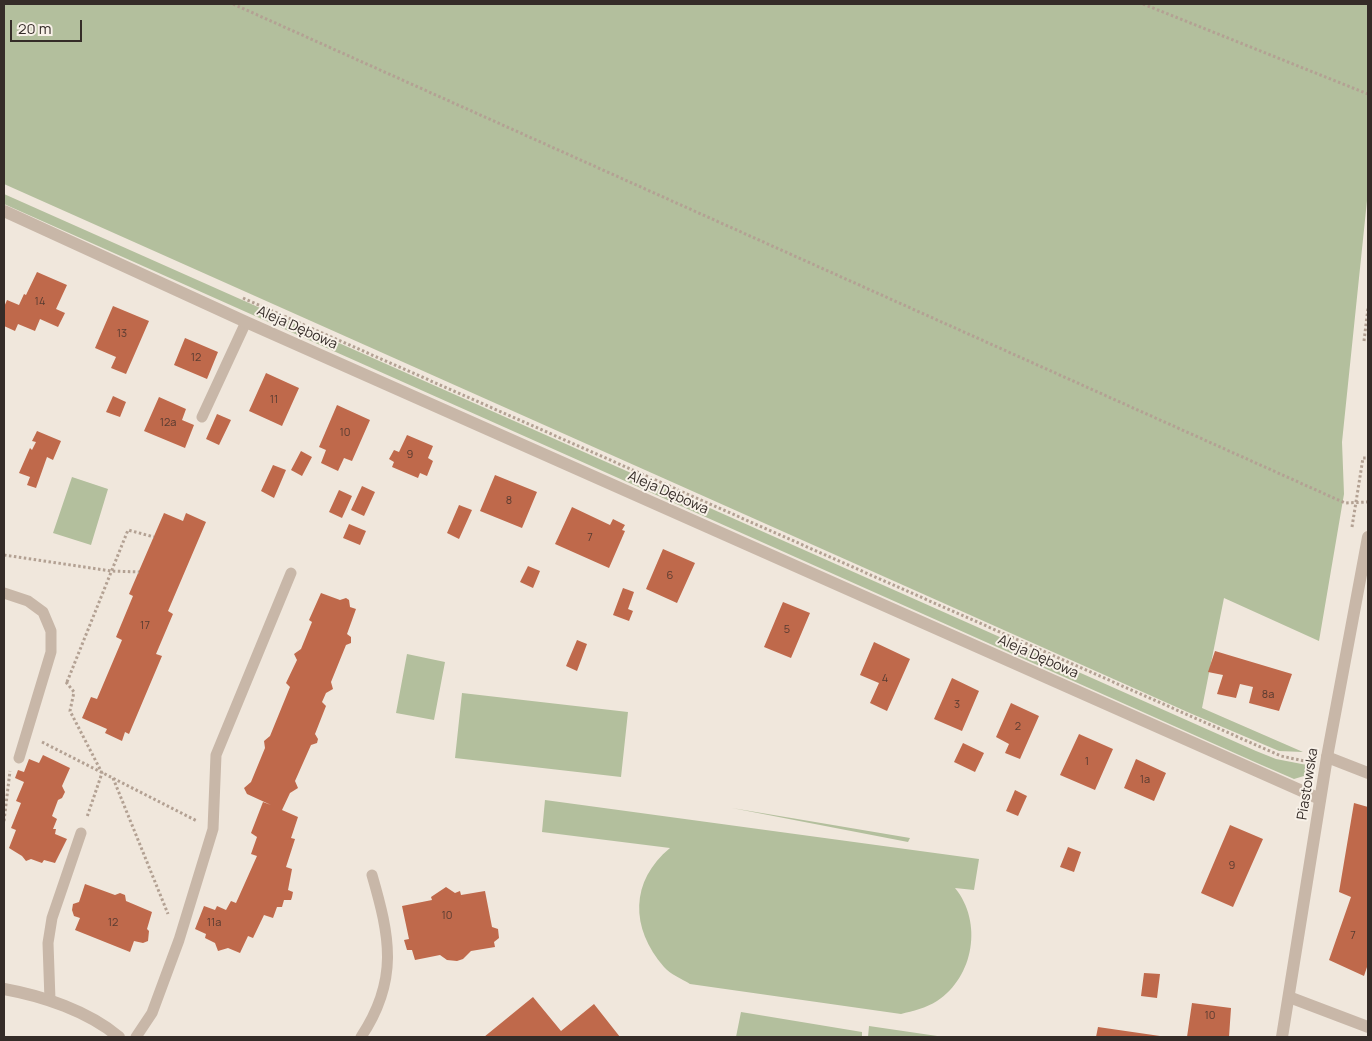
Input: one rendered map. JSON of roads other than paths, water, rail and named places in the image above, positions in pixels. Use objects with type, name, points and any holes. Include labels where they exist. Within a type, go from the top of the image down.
[{"type":"street","name":"Aleja Dębowa","points":[[4,212],[246,322],[1320,799]]},
{"type":"street","name":"Piastowska","points":[[1282,1037],[1326,763],[1368,537]]},
{"type":"street","points":[[1326,763],[1368,773]]},
{"type":"street","points":[[4,989],[50,1000],[93,1020],[119,1037]]},
{"type":"street","points":[[1289,997],[1368,1026]]},
{"type":"lane","points":[[202,417],[246,322]]},
{"type":"lane","points":[[136,1037],[152,1013],[179,940],[213,829],[216,755],[291,572]]},
{"type":"lane","points":[[4,593],[28,601],[43,612],[51,631],[51,652],[19,758]]},
{"type":"lane","points":[[50,1000],[48,943],[52,918],[81,833]]},
{"type":"lane","points":[[361,1037],[372,1021],[382,998],[388,974],[388,947],[372,875]]}]
